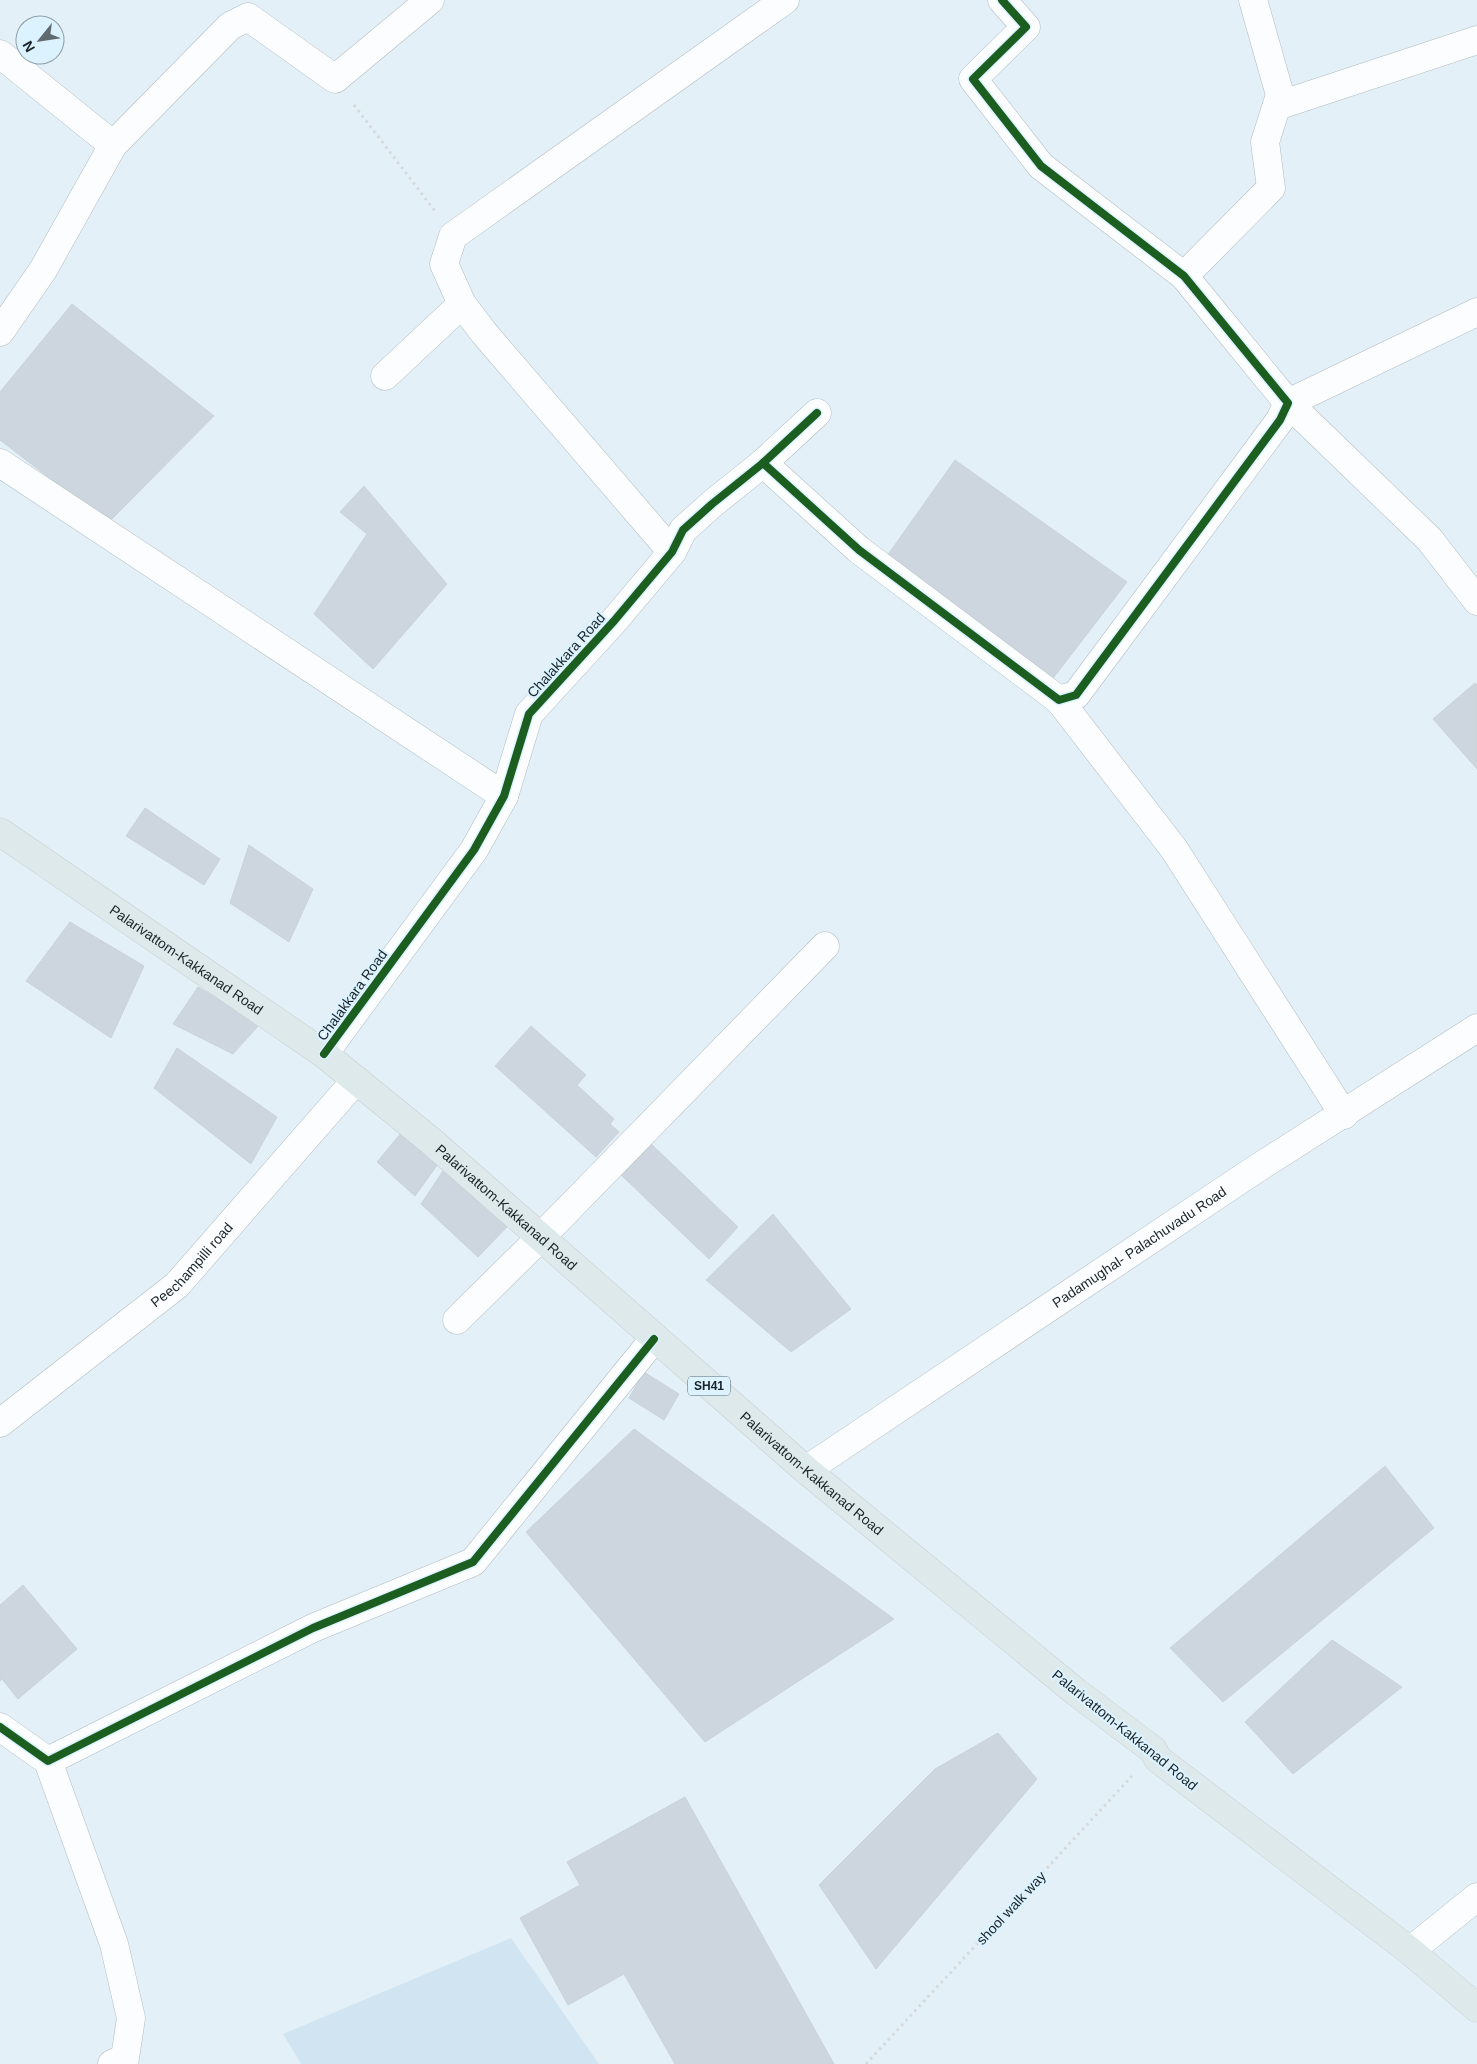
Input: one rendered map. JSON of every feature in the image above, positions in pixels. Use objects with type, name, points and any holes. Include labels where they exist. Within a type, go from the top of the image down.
[{"type":"main road","name":"Palarivattom-Kakkanad Road","points":[[0,832],[324,1054],[432,1141],[654,1339],[806,1470],[1076,1692],[1153,1750],[1158,1758],[1410,1951],[1477,2008]]},
{"type":"street","points":[[0,332],[43,270],[113,145],[230,26],[248,17],[335,79],[430,0]]},
{"type":"street","points":[[672,552],[462,304],[444,264],[453,236],[785,0]]},
{"type":"street","points":[[1002,0],[1026,27],[973,79],[1041,166],[1184,276],[1288,402],[1430,540],[1477,601]]},
{"type":"street","points":[[1184,276],[1271,188],[1265,142],[1280,95],[1253,0]]},
{"type":"street","points":[[1277,106],[1477,40]]},
{"type":"street","points":[[0,54],[113,145]]},
{"type":"street","points":[[386,376],[462,304]]},
{"type":"street","points":[[1059,700],[1076,695],[1157,583],[1280,420],[1288,402],[1477,312]]},
{"type":"street","name":"Chalakkara Road","points":[[324,1054],[474,850],[504,796],[529,714],[586,654],[672,552],[683,530],[763,463],[817,413]]},
{"type":"street","points":[[0,463],[504,796]]},
{"type":"street","points":[[763,463],[859,550],[1059,700],[1174,849],[1344,1115]]},
{"type":"street","points":[[458,1320],[825,946]]},
{"type":"street","name":"Padamughal- Palachuvadu Road","points":[[806,1470],[1253,1171],[1344,1115],[1477,1028]]},
{"type":"street","name":"Peechampilli road","points":[[0,1423],[177,1285],[356,1080]]},
{"type":"street","points":[[48,1760],[313,1628],[473,1562],[654,1339]]},
{"type":"street","points":[[0,1727],[48,1760],[114,1944],[130,2018],[125,2058],[112,2064]]},
{"type":"street","points":[[1410,1951],[1477,1896]]},
{"type":"path","points":[[335,79],[453,236]]},
{"type":"shaded area","points":[[511,1938],[599,2064],[301,2064],[283,2034]]},
{"type":"building","points":[[72,304],[214,416],[108,523],[0,440],[0,392]]},
{"type":"building","points":[[955,460],[1127,582],[1051,681],[887,556]]},
{"type":"building","points":[[364,486],[447,584],[373,669],[314,614],[367,534],[340,512]]},
{"type":"building","points":[[1475,683],[1477,685],[1477,769],[1433,719]]},
{"type":"building","points":[[145,808],[220,859],[204,885],[126,836]]},
{"type":"building","points":[[249,845],[313,889],[289,942],[230,903]]},
{"type":"building","points":[[70,922],[144,966],[111,1038],[26,981]]},
{"type":"building","points":[[198,987],[260,1024],[233,1054],[173,1024]]},
{"type":"building","points":[[531,1026],[586,1075],[577,1085],[614,1119],[610,1124],[619,1132],[596,1157],[495,1066]]},
{"type":"building","points":[[177,1048],[277,1117],[251,1164],[154,1088]]},
{"type":"building","points":[[402,1132],[438,1164],[415,1196],[377,1162]]},
{"type":"building","points":[[648,1141],[738,1227],[709,1259],[618,1172]]},
{"type":"building","points":[[445,1168],[507,1227],[478,1257],[421,1204]]},
{"type":"building","points":[[773,1214],[851,1309],[791,1352],[706,1280]]},
{"type":"building","points":[[644,1372],[679,1394],[664,1420],[629,1398]]},
{"type":"building","points":[[634,1429],[894,1619],[705,1742],[526,1532]]},
{"type":"building","points":[[1385,1466],[1434,1528],[1223,1702],[1170,1648]]},
{"type":"building","points":[[23,1585],[77,1649],[18,1699],[2,1679],[0,1681],[0,1605]]},
{"type":"building","points":[[1332,1640],[1402,1687],[1293,1774],[1245,1722]]},
{"type":"building","points":[[998,1733],[1037,1779],[876,1969],[819,1885],[935,1769]]},
{"type":"building","points":[[685,1797],[834,2064],[675,2064],[624,1974],[568,2005],[520,1918],[580,1885],[567,1862]]},
{"type":"cycle path","points":[[763,463],[859,550],[1059,700],[1076,695],[1280,420],[1288,403],[1184,276],[1041,166],[973,79],[1026,27],[1002,0]]},
{"type":"cycle path","points":[[324,1054],[474,850],[504,796],[529,714],[614,621],[672,552],[683,530],[763,463],[817,413]]},
{"type":"cycle path","points":[[0,1727],[48,1761],[313,1628],[473,1562],[654,1339]]}]
